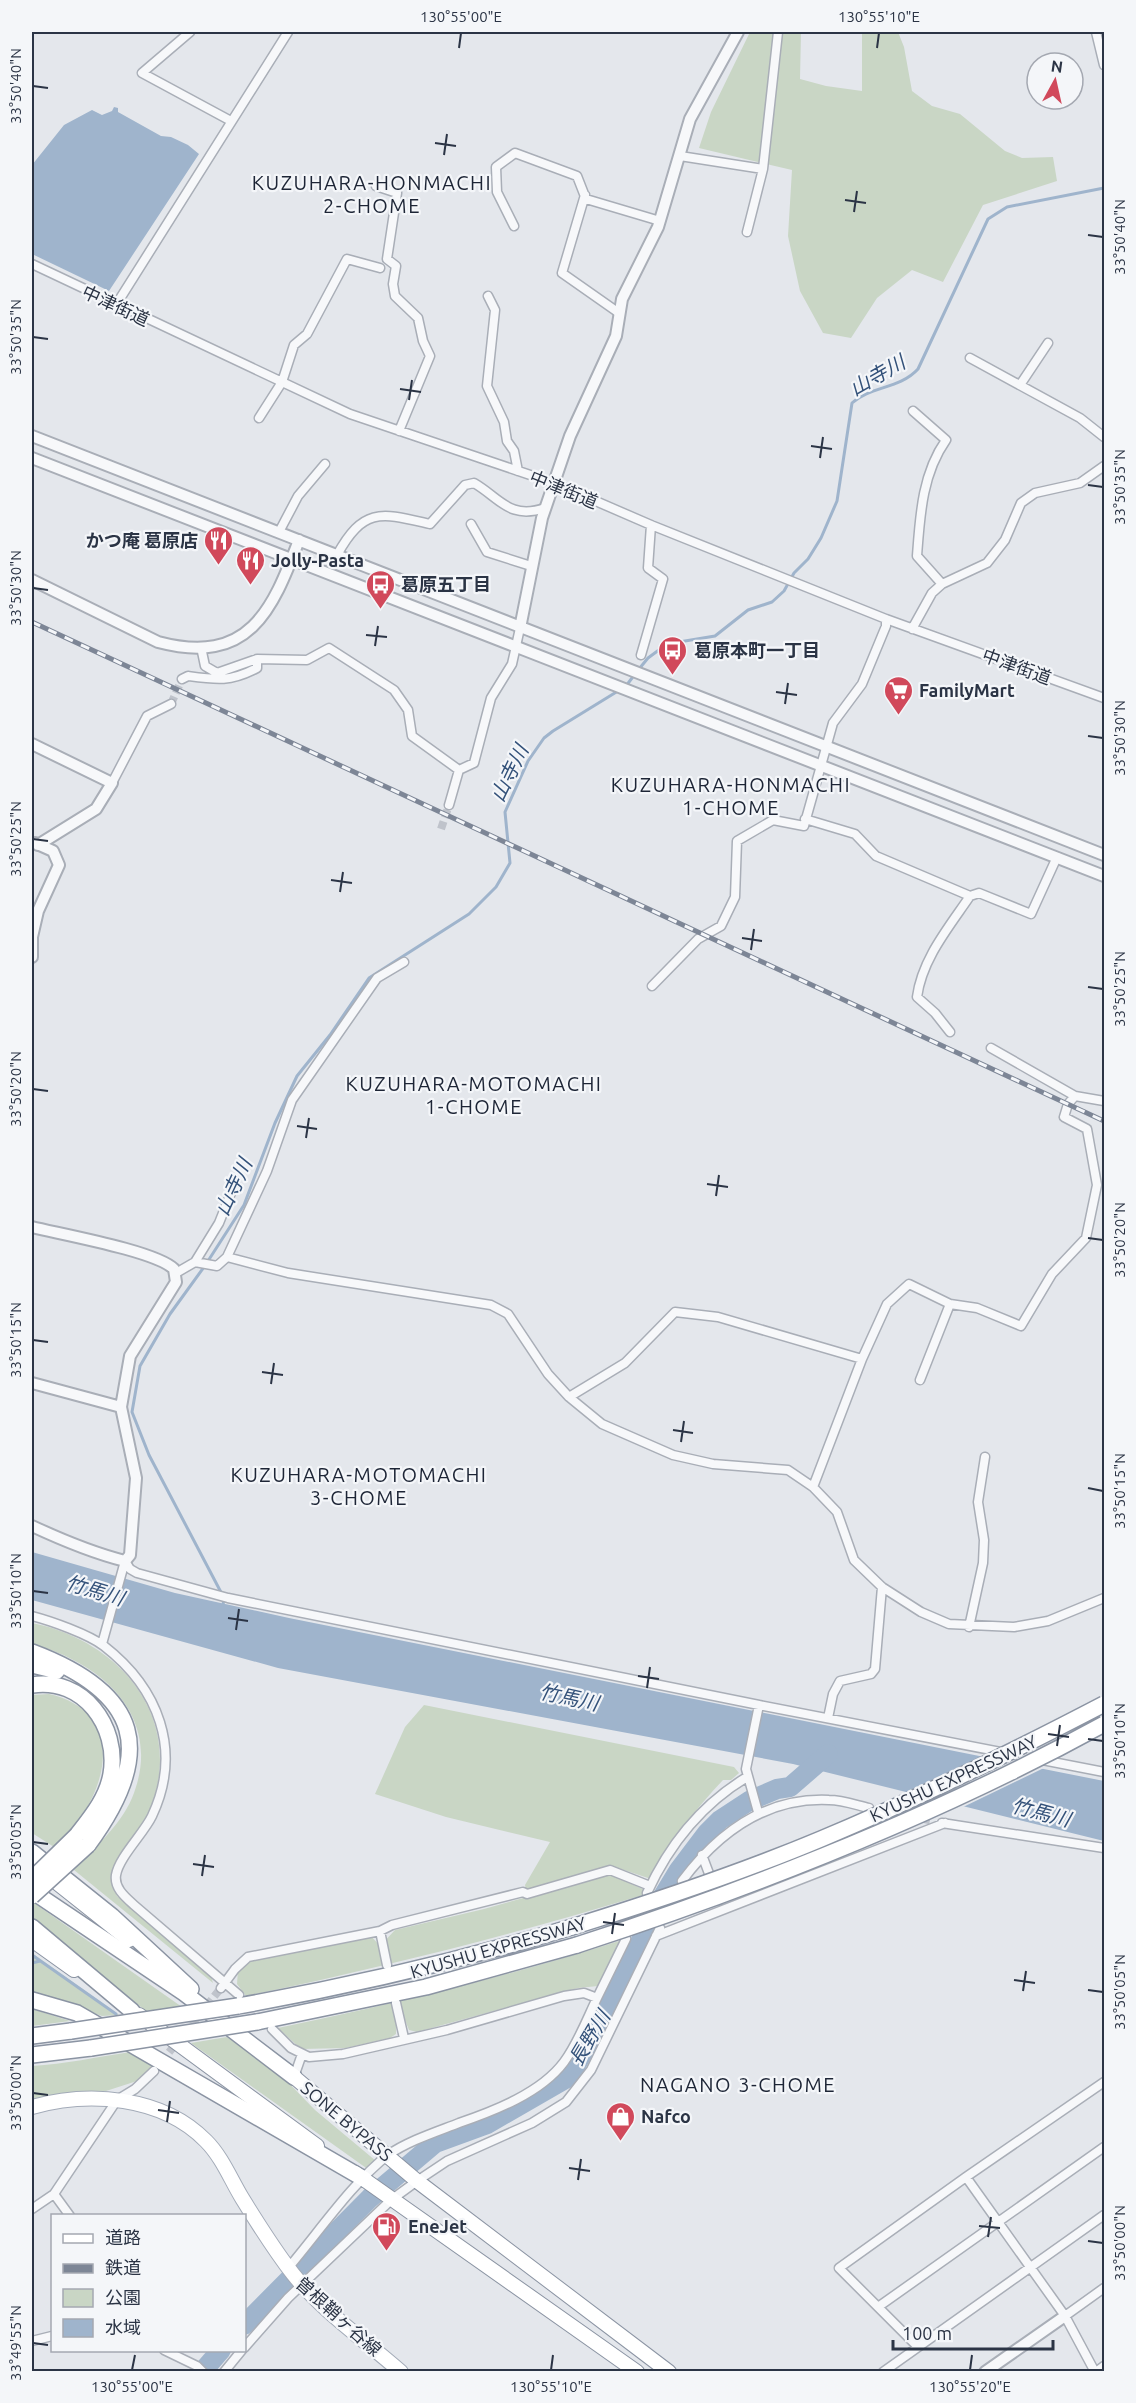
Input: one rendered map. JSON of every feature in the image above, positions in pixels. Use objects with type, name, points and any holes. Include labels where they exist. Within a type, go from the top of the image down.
[{"type":"highway","points":[[32,1652],[60,1663],[88,1682],[118,1708],[125,1720],[130,1748],[119,1796],[32,1896]]},
{"type":"highway","points":[[32,1665],[88,1682]]},
{"type":"highway","points":[[32,1685],[59,1686],[78,1693],[97,1710],[107,1730],[112,1757],[111,1775],[82,1840],[32,1879]]},
{"type":"highway","name":"KYUSHU EXPRESSWAY","points":[[32,2036],[409,1972],[572,1927],[686,1890],[821,1839],[975,1768],[1104,1704]]},
{"type":"highway","name":"KYUSHU EXPRESSWAY","points":[[32,2055],[257,2022],[426,1987],[577,1945],[746,1888],[827,1856],[912,1819],[1104,1724]]},
{"type":"highway","points":[[32,1852],[112,1916],[197,1995]]},
{"type":"highway","points":[[32,1891],[184,1993],[294,2077]]},
{"type":"highway","points":[[32,1927],[132,2010]]},
{"type":"highway","points":[[32,2000],[77,2013],[365,2180]]},
{"type":"main road","name":"SONE BYPASS","points":[[32,1863],[197,1995],[415,2179],[669,2372]]},
{"type":"main road","name":"SONE BYPASS","points":[[32,1940],[132,2010],[389,2199],[637,2372]]},
{"type":"main road","name":"曽根鞘ヶ谷線","points":[[32,2107],[56,2100],[89,2098],[117,2100],[168,2113],[207,2142],[303,2285],[401,2372]]},
{"type":"street","points":[[190,32],[142,73],[231,121]]},
{"type":"street","points":[[116,305],[288,32]]},
{"type":"street","points":[[459,770],[474,764],[491,698],[512,664],[545,508],[570,436],[616,336],[622,299],[660,221],[690,118],[738,32]]},
{"type":"street","points":[[747,232],[763,169],[777,32]]},
{"type":"street","points":[[1096,32],[1104,65]]},
{"type":"street","points":[[514,226],[497,192],[496,167],[515,153],[578,176],[586,199],[660,221]]},
{"type":"street","points":[[680,156],[763,169]]},
{"type":"street","points":[[376,186],[397,193],[387,259],[396,266],[393,284],[396,296],[418,318],[423,341],[430,357],[399,431]]},
{"type":"street","points":[[585,195],[562,273],[619,314]]},
{"type":"street","points":[[259,418],[282,382],[294,345],[307,333],[347,259],[380,268]]},
{"type":"street","name":"中津街道","points":[[32,264],[350,414],[554,483],[796,584],[912,629],[1104,698]]},
{"type":"street","points":[[488,296],[495,310],[487,386],[504,422],[507,441],[514,451],[518,471]]},
{"type":"street","points":[[1020,385],[1048,343]]},
{"type":"street","points":[[970,358],[1080,418],[1104,437]]},
{"type":"street","points":[[913,411],[946,441],[933,459],[921,508],[917,556],[942,584]]},
{"type":"street","points":[[32,436],[1104,855]]},
{"type":"street","points":[[32,458],[1104,876]]},
{"type":"street","points":[[279,532],[298,496],[325,464]]},
{"type":"street","points":[[912,629],[932,593],[942,584],[987,563],[1005,540],[1021,503],[1035,492],[1080,483],[1104,466]]},
{"type":"street","points":[[337,555],[346,539],[366,520],[377,516],[387,514],[430,524],[465,484],[474,483],[500,504],[517,510],[536,511],[545,508]]},
{"type":"street","points":[[471,524],[487,552],[531,566]]},
{"type":"street","points":[[641,655],[663,579],[648,568],[651,525]]},
{"type":"street","points":[[32,580],[158,642],[201,648],[240,636],[257,624],[271,607],[299,540]]},
{"type":"street","points":[[652,986],[698,939],[721,926],[735,897],[737,842],[773,820],[804,826],[833,723],[862,684],[886,626],[886,619]]},
{"type":"street","points":[[201,648],[205,666],[217,673],[257,659],[307,660],[328,648],[394,690],[408,710],[412,736],[459,770]]},
{"type":"street","points":[[182,680],[188,676],[215,680],[236,678],[257,668],[257,659]]},
{"type":"street","points":[[35,843],[96,809],[147,716],[171,704]]},
{"type":"street","points":[[32,744],[112,783]]},
{"type":"street","points":[[449,805],[459,770]]},
{"type":"street","points":[[806,819],[855,834],[876,856],[970,896]]},
{"type":"street","points":[[32,957],[32,937],[38,911],[59,865],[57,855],[53,850],[35,843]]},
{"type":"street","points":[[950,1032],[935,1013],[917,997],[919,982],[934,949],[970,896],[979,893],[1031,914],[1057,857]]},
{"type":"street","points":[[195,1262],[217,1266],[227,1257],[267,1171],[292,1100],[377,978],[404,962]]},
{"type":"street","points":[[991,1048],[1075,1096],[1104,1101]]},
{"type":"street","points":[[813,1486],[862,1359],[887,1304],[909,1284],[950,1304],[977,1308],[1021,1326],[1052,1274],[1086,1238],[1097,1185],[1087,1129],[1064,1117],[1068,1104],[1075,1096]]},
{"type":"street","points":[[176,1273],[195,1262],[219,1223],[235,1183]]},
{"type":"street","points":[[32,1227],[105,1243],[170,1265],[176,1273],[173,1291],[130,1356],[121,1407],[136,1478],[132,1547],[125,1561],[102,1644]]},
{"type":"street","points":[[227,1257],[288,1273],[491,1305],[508,1314],[548,1374],[569,1397],[602,1424],[673,1455],[713,1464],[788,1470],[813,1486],[837,1512],[854,1560],[882,1587],[921,1612],[949,1624],[969,1627],[1014,1627],[1048,1621],[1104,1598]]},
{"type":"street","points":[[920,1380],[950,1304]]},
{"type":"street","points":[[569,1397],[625,1363],[675,1312],[718,1317],[862,1359]]},
{"type":"street","points":[[32,1383],[121,1407]]},
{"type":"street","points":[[969,1627],[983,1563],[984,1540],[978,1502],[985,1457]]},
{"type":"street","points":[[32,1526],[77,1546],[125,1561],[130,1569],[137,1573],[228,1598],[759,1708],[828,1718],[1104,1772]]},
{"type":"street","points":[[828,1718],[833,1694],[840,1681],[871,1674],[875,1669],[882,1587]]},
{"type":"street","points":[[32,1616],[102,1644],[138,1676],[153,1703],[162,1727],[165,1748],[164,1775],[152,1817],[119,1868],[117,1883],[120,1893],[239,2001]]},
{"type":"street","points":[[757,1810],[747,1777],[759,1708]]},
{"type":"street","points":[[223,1985],[248,1957],[380,1931],[392,1925],[523,1892],[527,1894],[610,1870],[649,1889],[683,1832],[724,1791],[747,1777]]},
{"type":"street","points":[[682,1881],[702,1855],[757,1810],[808,1801],[829,1800],[869,1808]]},
{"type":"street","points":[[933,1821],[1104,1848]]},
{"type":"street","points":[[246,2346],[389,2199],[415,2179],[447,2161],[532,2123],[566,2102],[591,2070],[658,1933],[945,1823]]},
{"type":"street","points":[[702,1855],[723,1910]]},
{"type":"street","points":[[380,1931],[387,1965]]},
{"type":"street","points":[[289,2267],[365,2180],[390,2157],[434,2132],[473,2118],[519,2096],[543,2081],[563,2063],[626,1939]]},
{"type":"street","points":[[272,2029],[291,2048],[309,2057],[343,2054],[404,2038],[447,2030],[564,1996],[584,1993],[597,1998]]},
{"type":"street","points":[[396,2003],[404,2038]]},
{"type":"street","points":[[294,2077],[302,2054]]},
{"type":"street","points":[[32,2210],[54,2194],[117,2100],[135,2089],[154,2071]]},
{"type":"street","points":[[918,2347],[839,2268],[1104,2082]]},
{"type":"street","points":[[879,2307],[1104,2147]]},
{"type":"street","points":[[966,2177],[1065,2316],[1096,2372],[1104,2366]]},
{"type":"street","points":[[54,2194],[69,2214]]},
{"type":"street","points":[[883,2372],[1104,2215]]},
{"type":"street","points":[[985,2372],[1104,2288]]},
{"type":"street","points":[[32,2341],[51,2336]]},
{"type":"street","points":[[168,2352],[197,2366],[203,2372]]},
{"type":"street","points":[[224,2372],[241,2352]]},
{"type":"green space","points":[[750,32],[801,32],[800,79],[826,86],[862,91],[862,32],[898,32],[904,47],[912,91],[932,106],[960,114],[1005,151],[1022,158],[1053,157],[1057,181],[983,205],[943,282],[912,270],[877,298],[851,338],[823,333],[800,291],[788,236],[792,170],[699,148],[711,112]]},
{"type":"green space","points":[[32,1623],[62,1631],[89,1644],[113,1662],[133,1682],[148,1707],[157,1734],[160,1763],[155,1795],[142,1825],[112,1870],[111,1880],[117,1896],[210,1973],[213,1983],[74,1870],[106,1836],[127,1808],[140,1769],[140,1743],[134,1719],[121,1698],[104,1680],[82,1665],[32,1644]]},
{"type":"green space","points":[[49,1694],[76,1705],[93,1721],[102,1740],[103,1763],[97,1786],[86,1809],[72,1829],[54,1847],[32,1833],[32,1695]]},
{"type":"green space","points":[[424,1705],[734,1767],[739,1773],[731,1780],[723,1780],[702,1803],[674,1839],[651,1879],[612,1866],[526,1890],[525,1885],[550,1842],[446,1817],[375,1794],[405,1727]]},
{"type":"green space","points":[[609,1874],[645,1890],[643,1895],[495,1937],[246,1996],[237,1984],[238,1970],[248,1960],[371,1936],[380,1946],[395,1930],[484,1909]]},
{"type":"green space","points":[[34,1903],[182,2007],[147,2012],[32,1919]]},
{"type":"green space","points":[[622,1940],[598,1986],[578,1988],[417,2032],[409,2030],[405,2020],[396,2023],[396,2034],[390,2038],[346,2048],[301,2049],[278,2028],[452,1988],[537,1966]]},
{"type":"green space","points":[[32,1953],[119,2015],[102,2016],[32,1992]]},
{"type":"green space","points":[[32,2009],[70,2021],[32,2026]]},
{"type":"green space","points":[[227,2037],[280,2074],[315,2110],[376,2161],[369,2170],[191,2043]]},
{"type":"green space","points":[[131,2052],[154,2065],[137,2081],[106,2091],[79,2091],[32,2106],[32,2066]]},
{"type":"water","points":[[114,107],[118,108],[118,112],[161,136],[171,137],[188,145],[199,154],[109,291],[32,254],[32,165],[64,125],[92,110],[102,115],[112,111]]},
{"type":"water","name":"竹馬川","points":[[32,1552],[175,1593],[289,1618],[1104,1781],[1104,1841],[793,1764],[278,1668],[32,1600]]},
{"type":"pier","points":[[985,1755],[1046,1767],[959,1809],[902,1794]]},
{"type":"waterway","name":"山寺川","points":[[639,669],[648,658],[667,644],[715,636],[748,610],[772,602],[784,591],[794,573],[808,559],[821,538],[837,501],[852,403],[867,393],[911,376],[918,369],[988,219],[1007,207],[1104,188]]},
{"type":"waterway","name":"山寺川","points":[[626,686],[635,674]]},
{"type":"waterway","name":"山寺川","points":[[208,1261],[244,1205],[275,1123],[297,1076],[330,1035],[369,978],[469,914],[496,887],[510,863],[505,812],[528,761],[544,738],[618,691]]},
{"type":"waterway","name":"山寺川","points":[[204,1267],[170,1314],[140,1366],[132,1412],[149,1455],[224,1598],[223,1605]]},
{"type":"waterway","name":"長野川","points":[[246,2323],[370,2198],[435,2143],[487,2124],[565,2079],[576,2065],[608,2007],[662,1898],[679,1870],[707,1833],[720,1820],[749,1801],[777,1789],[790,1787],[828,1754]]},
{"type":"waterway","points":[[32,1955],[116,2014]]},
{"type":"waterway","points":[[32,1963],[40,1961]]},
{"type":"waterway","name":"長野川","points":[[202,2372],[219,2352]]},
{"type":"tunnel","points":[[171,704],[182,679]]},
{"type":"tunnel","points":[[441,829],[449,805]]},
{"type":"tunnel","points":[[887,1811],[933,1821]]},
{"type":"tunnel","points":[[154,2071],[221,1988]]},
{"type":"railway","points":[[32,622],[1104,1121]]},
{"type":"place","name":"かつ庵 葛原店","points":[[219,566]]},
{"type":"place","name":"Jolly-Pasta","points":[[250,586]]},
{"type":"place","name":"葛原五丁目","points":[[380,610]]},
{"type":"place","name":"葛原本町一丁目","points":[[673,676]]},
{"type":"place","name":"FamilyMart","points":[[898,716]]},
{"type":"place","name":"Nafco","points":[[620,2142]]},
{"type":"place","name":"EneJet","points":[[387,2252]]},
{"type":"district","name":"KUZUHARA-HONMACHI 2-CHOME","points":[[372,194]]},
{"type":"district","name":"KUZUHARA-HONMACHI 1-CHOME","points":[[731,796]]},
{"type":"district","name":"KUZUHARA-MOTOMACHI 1-CHOME","points":[[474,1094]]},
{"type":"district","name":"KUZUHARA-MOTOMACHI 3-CHOME","points":[[359,1486]]},
{"type":"district","name":"NAGANO 3-CHOME","points":[[738,2084]]}]
